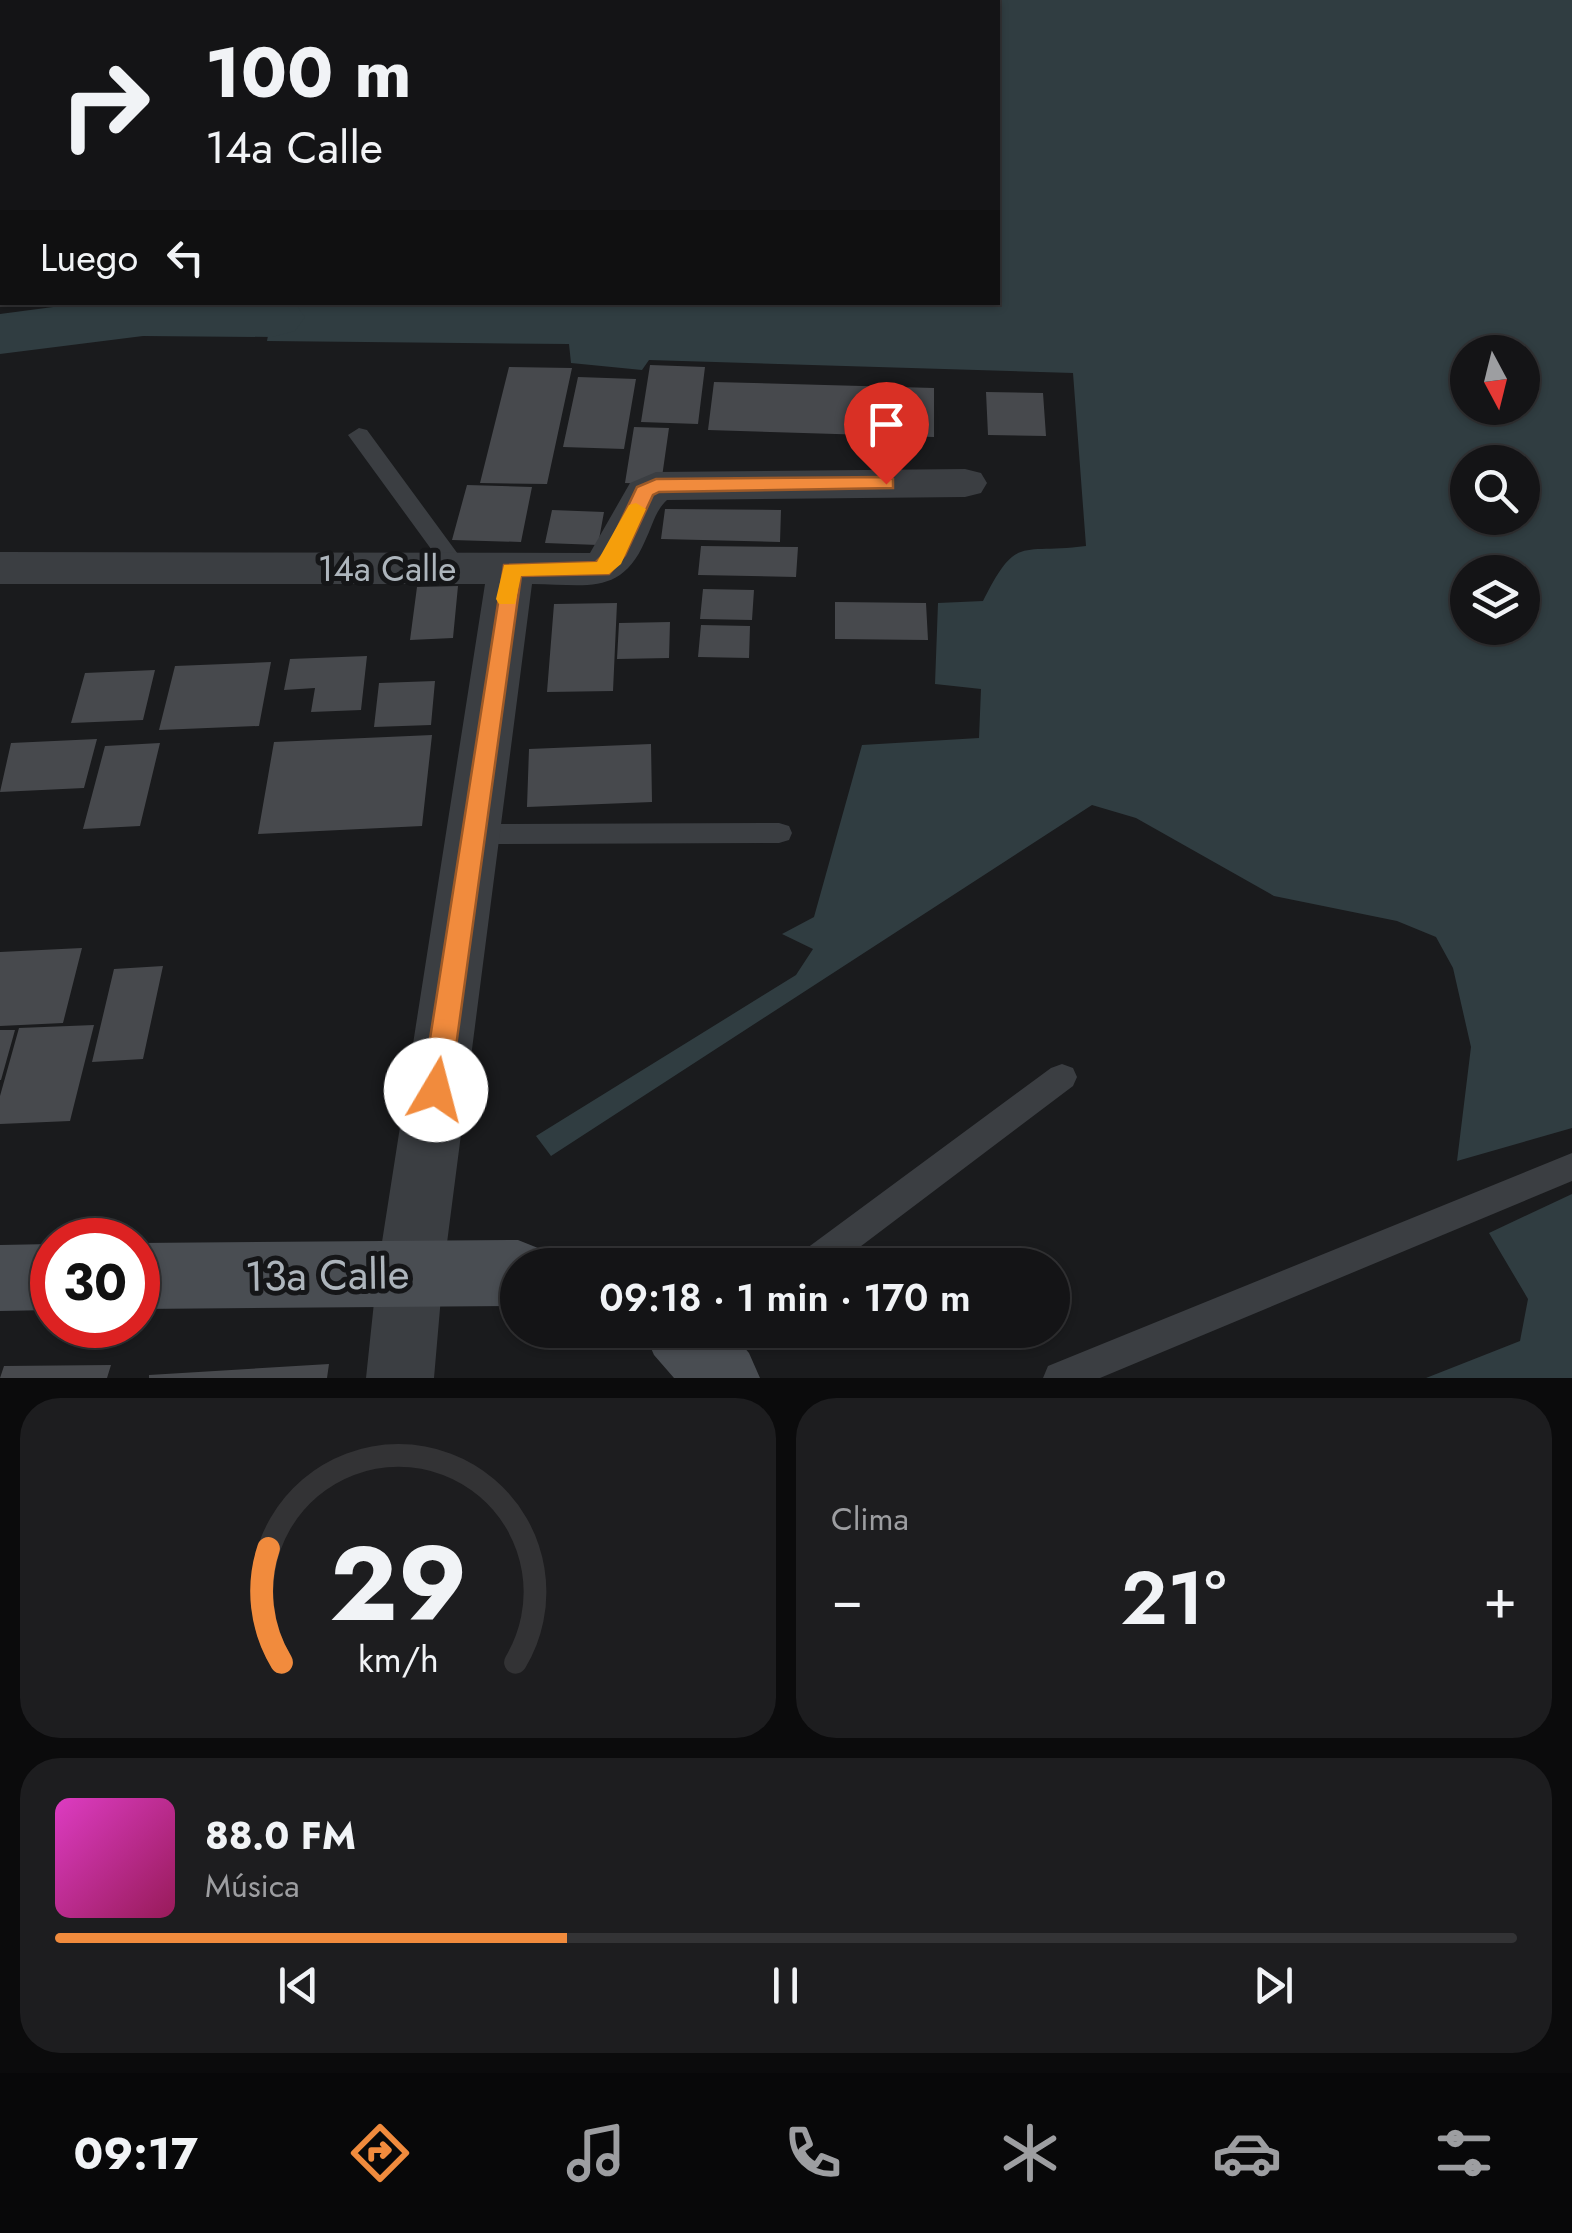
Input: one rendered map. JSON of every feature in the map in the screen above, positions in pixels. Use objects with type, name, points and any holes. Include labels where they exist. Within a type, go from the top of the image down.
[{"type":"street","name":"14a Calle","points":[[0,568],[602,569],[615,555],[644,492],[656,486],[965,484]]},
{"type":"street","points":[[400,1378],[410,1274],[473,834],[484,570]]},
{"type":"street","name":"13a Calle","points":[[160,1276],[500,1273]]},
{"type":"street","points":[[0,1278],[30,1277]]},
{"type":"lane","points":[[359,436],[484,570]]},
{"type":"lane","points":[[473,834],[779,833]]},
{"type":"lane","points":[[834,1248],[1062,1077]]},
{"type":"lane","points":[[1060,1378],[1572,1167]]},
{"type":"shaded area","points":[[1000,0],[1572,0],[1572,1128],[1457,1161],[1471,1047],[1453,968],[1436,937],[1397,921],[1274,896],[1136,818],[1092,805],[551,1156],[536,1136],[796,975],[813,949],[782,934],[814,917],[862,745],[979,738],[981,689],[935,684],[938,603],[983,601],[1004,565],[1023,551],[1086,546],[1073,373],[649,360],[642,370],[571,363],[569,344],[267,341],[274,305],[1000,305]]},
{"type":"shaded area","points":[[1572,1194],[1572,1378],[1426,1378],[1520,1341],[1528,1299],[1489,1233]]},
{"type":"building","points":[[650,365],[705,367],[698,424],[641,422]]},
{"type":"building","points":[[509,367],[572,368],[547,484],[480,483]]},
{"type":"building","points":[[578,377],[636,379],[624,449],[563,447]]},
{"type":"building","points":[[714,382],[934,388],[934,437],[708,430]]},
{"type":"building","points":[[986,392],[1043,393],[1046,436],[988,435]]},
{"type":"building","points":[[634,427],[669,428],[661,484],[625,483]]},
{"type":"building","points":[[467,485],[532,487],[521,542],[452,540]]},
{"type":"building","points":[[665,509],[781,510],[780,542],[661,539]]},
{"type":"building","points":[[552,510],[604,512],[598,545],[545,543]]},
{"type":"building","points":[[701,546],[798,547],[796,577],[698,575]]},
{"type":"building","points":[[458,586],[453,638],[410,640],[417,587]]},
{"type":"building","points":[[703,589],[754,590],[752,620],[700,619]]},
{"type":"building","points":[[835,602],[926,603],[928,640],[835,639]]},
{"type":"building","points":[[617,603],[613,691],[547,692],[554,604]]},
{"type":"building","points":[[670,622],[669,658],[617,659],[619,623]]},
{"type":"building","points":[[701,625],[750,626],[749,658],[698,657]]},
{"type":"building","points":[[367,656],[361,710],[311,712],[315,688],[284,690],[290,659]]},
{"type":"building","points":[[271,662],[259,726],[159,730],[175,666]]},
{"type":"building","points":[[155,670],[143,720],[71,723],[85,673]]},
{"type":"building","points":[[435,681],[431,725],[374,727],[379,683]]},
{"type":"building","points":[[432,735],[422,826],[258,834],[274,742]]},
{"type":"building","points":[[97,739],[84,788],[0,792],[11,743]]},
{"type":"building","points":[[160,743],[140,826],[83,829],[105,746]]},
{"type":"building","points":[[651,744],[652,802],[527,807],[529,749]]},
{"type":"building","points":[[82,948],[63,1023],[0,1026],[0,952]]},
{"type":"building","points":[[163,966],[143,1059],[92,1062],[114,969]]},
{"type":"building","points":[[94,1025],[70,1121],[0,1124],[0,1096],[19,1028]]},
{"type":"building","points":[[0,1030],[15,1030],[1,1080],[0,1080]]},
{"type":"building","points":[[329,1364],[327,1378],[149,1378],[149,1375]]},
{"type":"building","points":[[111,1365],[107,1378],[0,1378],[4,1366]]},
{"type":"waterway","points":[[0,334],[143,316],[272,317]]},
{"type":"slow traffic","points":[[507,599],[511,570],[602,569],[610,564],[636,509]]},
{"type":"route","points":[[436,1090],[511,570],[602,569],[615,555],[644,492],[656,486],[886,484]]}]
